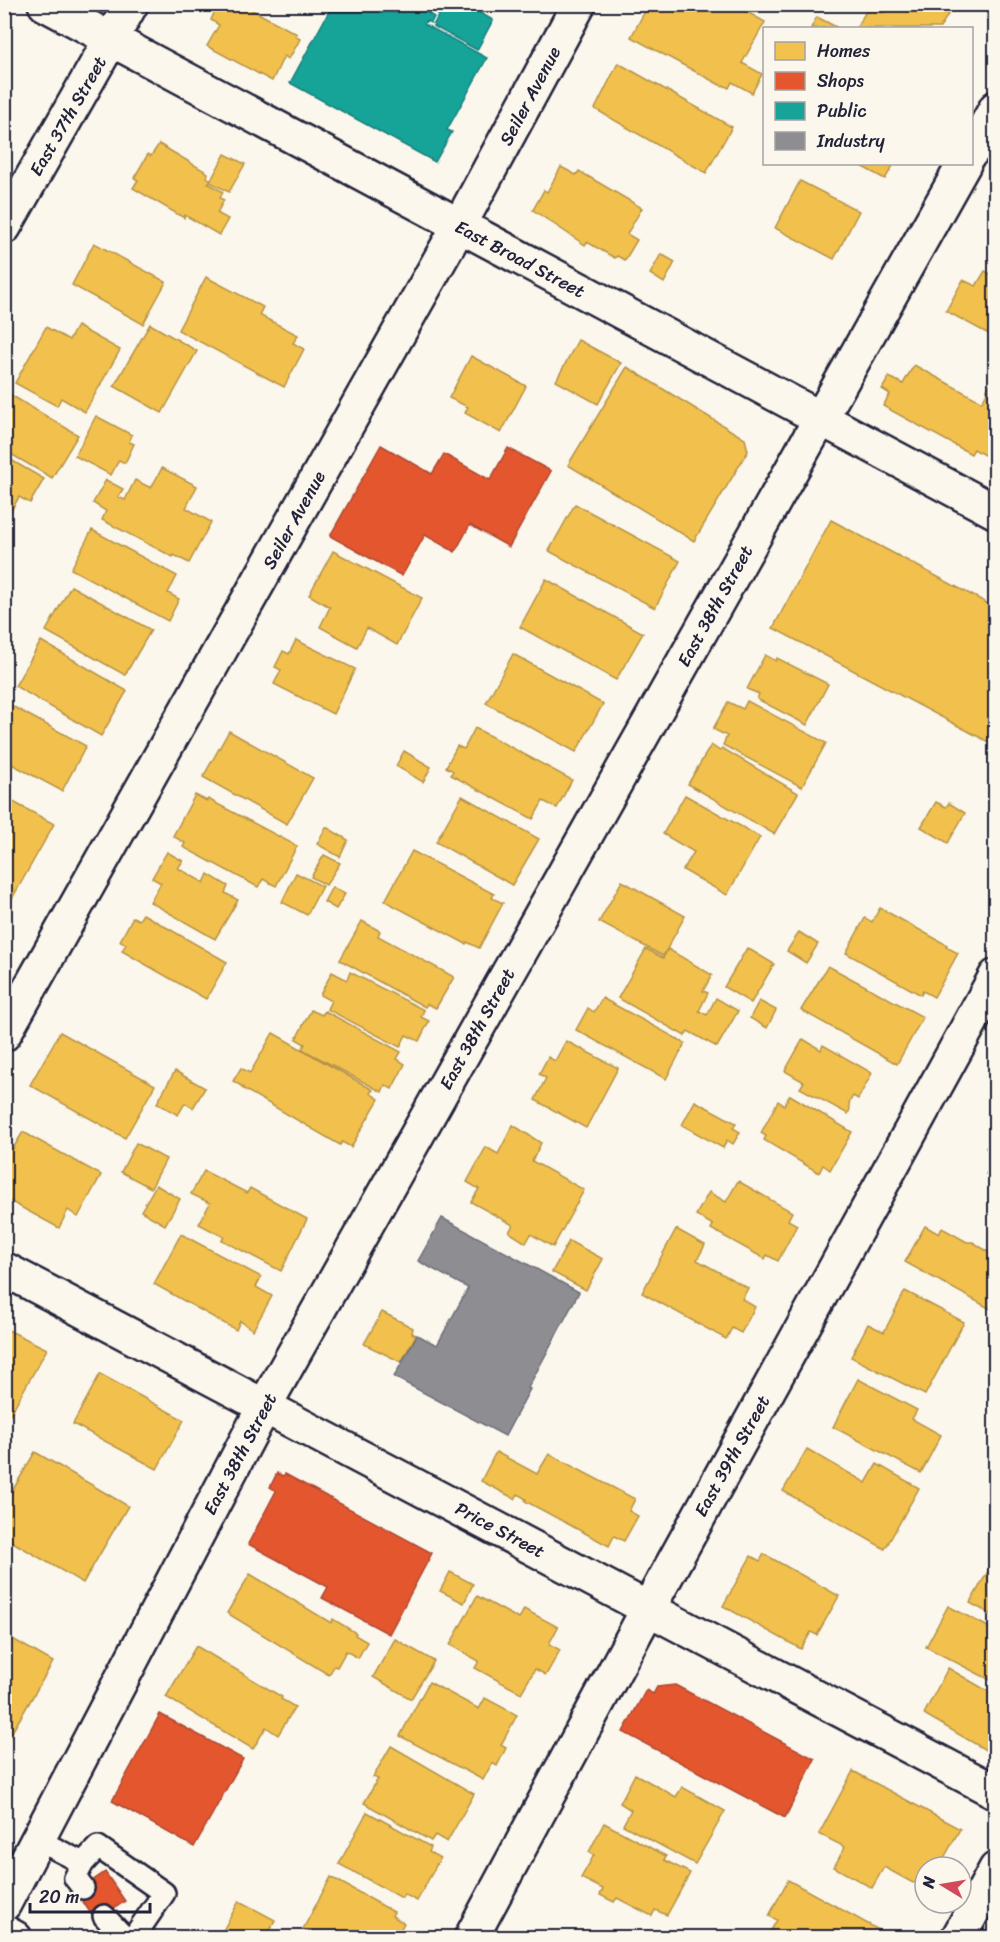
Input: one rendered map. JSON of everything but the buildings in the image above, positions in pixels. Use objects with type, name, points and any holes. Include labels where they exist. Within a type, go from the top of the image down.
[{"type":"street","name":"East Broad Street","points":[[45,4],[996,512]]},
{"type":"street","name":"East 37th Street","points":[[4,226],[131,4]]},
{"type":"street","name":"Seiler Avenue","points":[[4,1034],[459,226],[579,4]]},
{"type":"street","points":[[973,149],[996,108]]},
{"type":"street","name":"East 38th Street","points":[[4,1904],[265,1406],[963,165]]},
{"type":"street","name":"East 39th Street","points":[[471,1938],[648,1609],[996,976]]},
{"type":"street","name":"Price Street","points":[[4,1269],[996,1791]]},
{"type":"street","points":[[958,1938],[996,1869]]},
{"type":"street","points":[[4,1932],[15,1938]]},
{"type":"lane","points":[[38,1840],[83,1863]]},
{"type":"lane","points":[[83,1888],[75,1878],[83,1863],[98,1847],[164,1893],[134,1938]]},
{"type":"lane","points":[[104,1916],[125,1938]]}]
